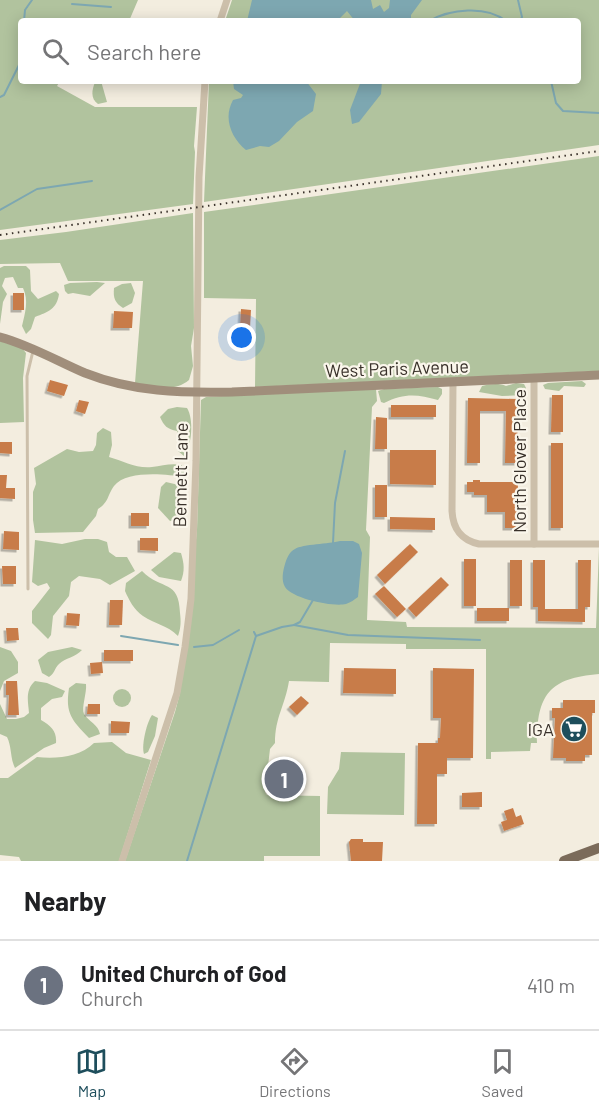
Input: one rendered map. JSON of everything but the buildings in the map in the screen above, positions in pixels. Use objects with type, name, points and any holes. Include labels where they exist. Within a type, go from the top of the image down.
[{"type":"main road","name":"West Paris Avenue","points":[[0,337],[87,374],[123,385],[197,393],[599,375]]},
{"type":"main road","points":[[564,861],[599,848]]},
{"type":"street","points":[[221,18],[227,0]]},
{"type":"street","name":"Bennett Lane","points":[[122,861],[171,712],[185,647],[192,580],[199,177],[205,84]]},
{"type":"street","name":"North Glover Place","points":[[534,378],[534,544]]},
{"type":"street","points":[[453,382],[452,511],[454,524],[461,535],[479,544],[599,544]]},
{"type":"lane","points":[[28,589],[27,376],[34,350]]},
{"type":"green space","points":[[0,0],[138,0],[130,18],[18,18],[18,84],[58,84],[57,86],[95,107],[197,107],[193,204],[0,230]]},
{"type":"green space","points":[[232,0],[599,0],[599,145],[204,202],[209,84],[581,84],[581,18],[226,18]]},
{"type":"green space","points":[[95,84],[102,84],[107,102],[98,104],[93,97]]},
{"type":"green space","points":[[599,156],[599,371],[255,387],[256,299],[204,298],[204,212]]},
{"type":"green space","points":[[193,213],[194,328],[191,346],[193,366],[189,380],[177,386],[163,388],[135,383],[143,281],[68,281],[60,263],[0,264],[0,240]]},
{"type":"green space","points":[[26,266],[30,270],[31,291],[38,299],[56,291],[59,294],[54,307],[35,317],[31,329],[26,334],[22,326],[26,307],[25,293],[23,288],[18,288],[13,277],[5,278],[2,286],[7,294],[3,302],[0,324],[0,268]]},
{"type":"green space","points":[[70,283],[105,283],[90,296],[68,294],[65,291],[64,285]]},
{"type":"green space","points":[[131,283],[135,293],[132,303],[123,308],[115,300],[114,288]]},
{"type":"green space","points":[[0,341],[22,348],[26,353],[23,378],[24,422],[0,423]]},
{"type":"green space","points":[[582,381],[586,384],[584,387],[564,386],[559,391],[545,389],[543,385],[548,383]]},
{"type":"green space","points":[[516,383],[524,384],[526,388],[524,395],[502,396],[479,392],[485,385],[506,386]]},
{"type":"green space","points":[[438,387],[442,389],[442,394],[438,400],[411,396],[398,397],[384,403],[381,402],[378,391],[384,389]]},
{"type":"green space","points":[[376,389],[377,401],[372,407],[366,530],[370,537],[367,620],[406,622],[407,627],[596,628],[599,548],[599,674],[568,680],[549,692],[543,701],[540,713],[537,743],[531,743],[530,751],[491,752],[491,759],[486,759],[486,649],[406,649],[406,644],[330,643],[329,682],[289,681],[275,743],[270,749],[265,792],[267,795],[320,796],[320,856],[264,856],[264,861],[125,861],[180,693],[197,530],[201,400],[206,397]]},
{"type":"green space","points":[[187,408],[191,419],[190,439],[184,456],[178,451],[180,438],[177,431],[166,427],[160,417],[168,409]]},
{"type":"green space","points":[[103,428],[111,432],[112,445],[109,457],[141,467],[181,465],[188,471],[184,477],[147,474],[127,477],[114,486],[106,501],[98,509],[96,516],[83,532],[35,533],[34,468],[67,449],[79,452],[93,451],[97,433]]},
{"type":"green space","points":[[166,482],[183,486],[186,508],[181,519],[170,521],[158,508],[161,487]]},
{"type":"green space","points":[[85,539],[107,542],[109,552],[116,557],[127,557],[135,571],[110,585],[100,579],[79,576],[71,582],[69,596],[53,616],[51,635],[48,639],[32,623],[32,611],[50,588],[47,583],[38,586],[32,582],[35,540],[62,544]]},
{"type":"green space","points":[[174,552],[181,553],[182,557],[184,570],[181,581],[159,577],[151,570]]},
{"type":"green space","points":[[142,571],[173,590],[176,595],[181,619],[178,636],[170,629],[143,616],[130,601],[125,591],[126,583]]},
{"type":"green space","points":[[0,647],[11,651],[18,662],[18,673],[4,681],[0,691]]},
{"type":"green space","points":[[72,647],[82,650],[61,662],[49,677],[42,673],[38,660],[48,652]]},
{"type":"green space","points":[[35,681],[47,683],[65,691],[62,697],[52,699],[41,708],[41,720],[53,729],[56,743],[44,748],[15,768],[7,737],[0,734],[0,704],[7,719],[24,717],[29,713],[28,692]]},
{"type":"green space","points":[[76,683],[86,684],[84,714],[100,734],[89,738],[74,721],[69,710],[69,688]]},
{"type":"green space","points":[[122,689],[128,692],[131,698],[128,704],[122,707],[116,704],[113,698],[116,692]]},
{"type":"green space","points":[[152,715],[158,718],[155,736],[148,752],[144,754],[145,734]]},
{"type":"green space","points":[[112,742],[126,753],[151,760],[119,861],[21,861],[19,857],[0,855],[0,778],[8,778],[37,757],[68,756],[94,743]]},
{"type":"green space","points":[[341,752],[405,753],[404,815],[327,814],[328,787],[339,769]]},
{"type":"water","points":[[252,0],[371,0],[373,9],[380,5],[384,12],[389,8],[390,0],[422,0],[411,18],[353,18],[347,11],[340,18],[248,18]]},
{"type":"water","points":[[233,84],[308,84],[316,94],[313,111],[297,122],[279,141],[269,147],[260,146],[246,150],[236,140],[230,127],[230,107],[233,100],[243,95],[234,89]]},
{"type":"water","points":[[360,84],[382,84],[381,94],[359,122],[352,124],[350,110]]},
{"type":"water","points":[[353,541],[359,544],[362,553],[358,597],[346,604],[323,603],[296,595],[285,587],[284,570],[287,557],[293,550],[304,546]]},
{"type":"waterway","points":[[24,18],[25,10],[32,0]]},
{"type":"waterway","points":[[518,0],[522,18]]},
{"type":"waterway","points":[[72,4],[111,7]]},
{"type":"waterway","points":[[436,18],[468,10],[501,18]]},
{"type":"waterway","points":[[0,97],[4,95],[18,67]]},
{"type":"waterway","points":[[552,84],[556,103],[563,111],[599,113]]},
{"type":"waterway","points":[[0,210],[37,189],[92,181]]},
{"type":"waterway","points":[[333,543],[335,503],[345,451]]},
{"type":"waterway","points":[[256,636],[300,622],[313,600]]},
{"type":"waterway","points":[[294,625],[348,635],[480,640]]},
{"type":"waterway","points":[[194,647],[213,645],[239,630]]},
{"type":"waterway","points":[[187,861],[256,636],[254,632]]},
{"type":"waterway","points":[[121,636],[178,645]]},
{"type":"railway","points":[[0,235],[599,151]]},
{"type":"place","name":"IGA","points":[[574,729]]},
{"type":"place","name":"United Church of God","points":[[284,779]]}]
